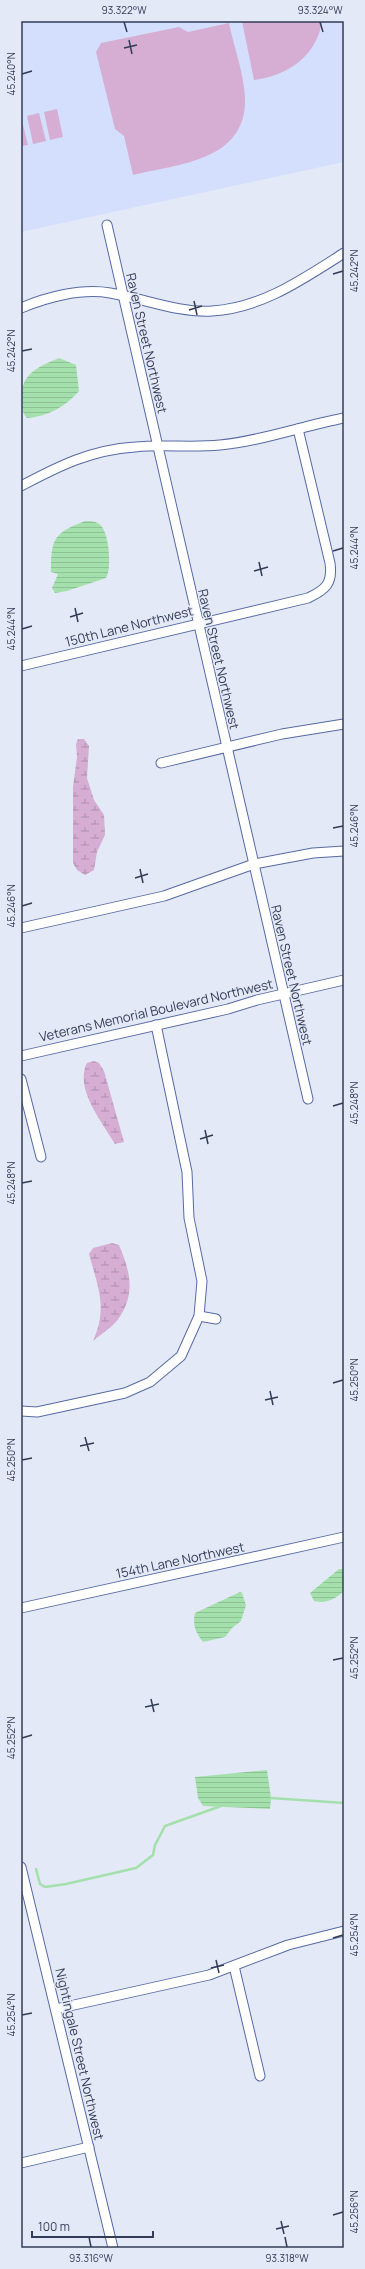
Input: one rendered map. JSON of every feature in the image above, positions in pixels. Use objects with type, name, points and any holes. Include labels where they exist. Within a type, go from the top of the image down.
[{"type":"street","name":"Raven Street Northwest","points":[[107,225],[308,1099]]},
{"type":"street","points":[[21,308],[45,298],[108,292],[165,306],[211,311],[240,307],[268,298],[344,254]]},
{"type":"street","points":[[21,486],[50,469],[82,456],[106,450],[157,446],[220,445],[344,418]]},
{"type":"street","name":"150th Lane Northwest","points":[[21,666],[308,598],[323,591],[330,580],[330,563],[298,429]]},
{"type":"street","points":[[161,763],[226,746],[282,734],[344,724]]},
{"type":"street","points":[[21,928],[164,896],[254,864],[313,853],[344,851]]},
{"type":"street","name":"Veterans Memorial Boulevard Northwest","points":[[21,1056],[228,1009],[283,993],[344,980]]},
{"type":"street","points":[[21,1411],[37,1412],[125,1393],[150,1382],[181,1356],[200,1316],[202,1281],[189,1218],[188,1172],[156,1025]]},
{"type":"street","points":[[21,1079],[41,1157]]},
{"type":"street","points":[[200,1316],[216,1319]]},
{"type":"street","name":"154th Lane Northwest","points":[[21,1608],[344,1537]]},
{"type":"street","name":"Nightingale Street Northwest","points":[[21,1867],[113,2248]]},
{"type":"street","points":[[56,2009],[209,1975],[288,1945],[344,1931]]},
{"type":"street","points":[[234,1966],[260,2076]]},
{"type":"street","points":[[21,2163],[89,2147]]},
{"type":"shaded area","points":[[21,21],[344,21],[344,162],[21,232]]},
{"type":"shaded area","points":[[59,358],[76,365],[79,391],[68,402],[56,410],[27,418],[24,414],[22,406],[22,392],[27,378],[37,368]]},
{"type":"shaded area","points":[[85,521],[96,522],[104,531],[109,552],[108,574],[106,578],[67,591],[55,593],[52,588],[58,574],[51,572],[51,561],[56,538],[67,529]]},
{"type":"shaded area","points":[[339,1569],[344,1569],[344,1591],[327,1601],[314,1601],[310,1593]]},
{"type":"shaded area","points":[[240,1592],[242,1593],[246,1605],[241,1621],[232,1628],[225,1637],[203,1642],[195,1629],[195,1613]]},
{"type":"shaded area","points":[[267,1770],[271,1798],[270,1809],[203,1806],[198,1798],[195,1777]]},
{"type":"green space","points":[[242,21],[322,21],[314,44],[307,54],[298,62],[289,69],[278,74],[254,80]]},
{"type":"green space","points":[[229,23],[241,70],[245,98],[243,119],[235,135],[222,147],[207,156],[170,167],[133,175],[124,136],[115,129],[96,52],[101,43],[179,27],[188,32]]},
{"type":"green space","points":[[57,109],[63,137],[50,140],[44,112]]},
{"type":"green space","points":[[39,113],[46,141],[33,144],[27,116]]},
{"type":"green space","points":[[21,117],[28,145],[21,146]]},
{"type":"green space","points":[[78,739],[84,739],[89,746],[87,778],[94,800],[104,815],[105,835],[97,852],[94,870],[85,875],[77,870],[73,863],[73,787],[77,757],[76,744]]},
{"type":"green space","points":[[94,1061],[99,1063],[104,1071],[124,1142],[115,1144],[91,1105],[84,1083],[84,1073],[87,1063]]},
{"type":"green space","points":[[112,1243],[119,1245],[126,1264],[130,1282],[128,1300],[119,1318],[93,1341],[98,1329],[101,1307],[98,1288],[89,1254],[93,1248]]},
{"type":"waterway","points":[[271,1798],[344,1803]]},
{"type":"waterway","points":[[36,1869],[40,1884],[45,1887],[66,1884],[136,1868],[153,1855],[155,1845],[165,1826],[221,1806]]}]
